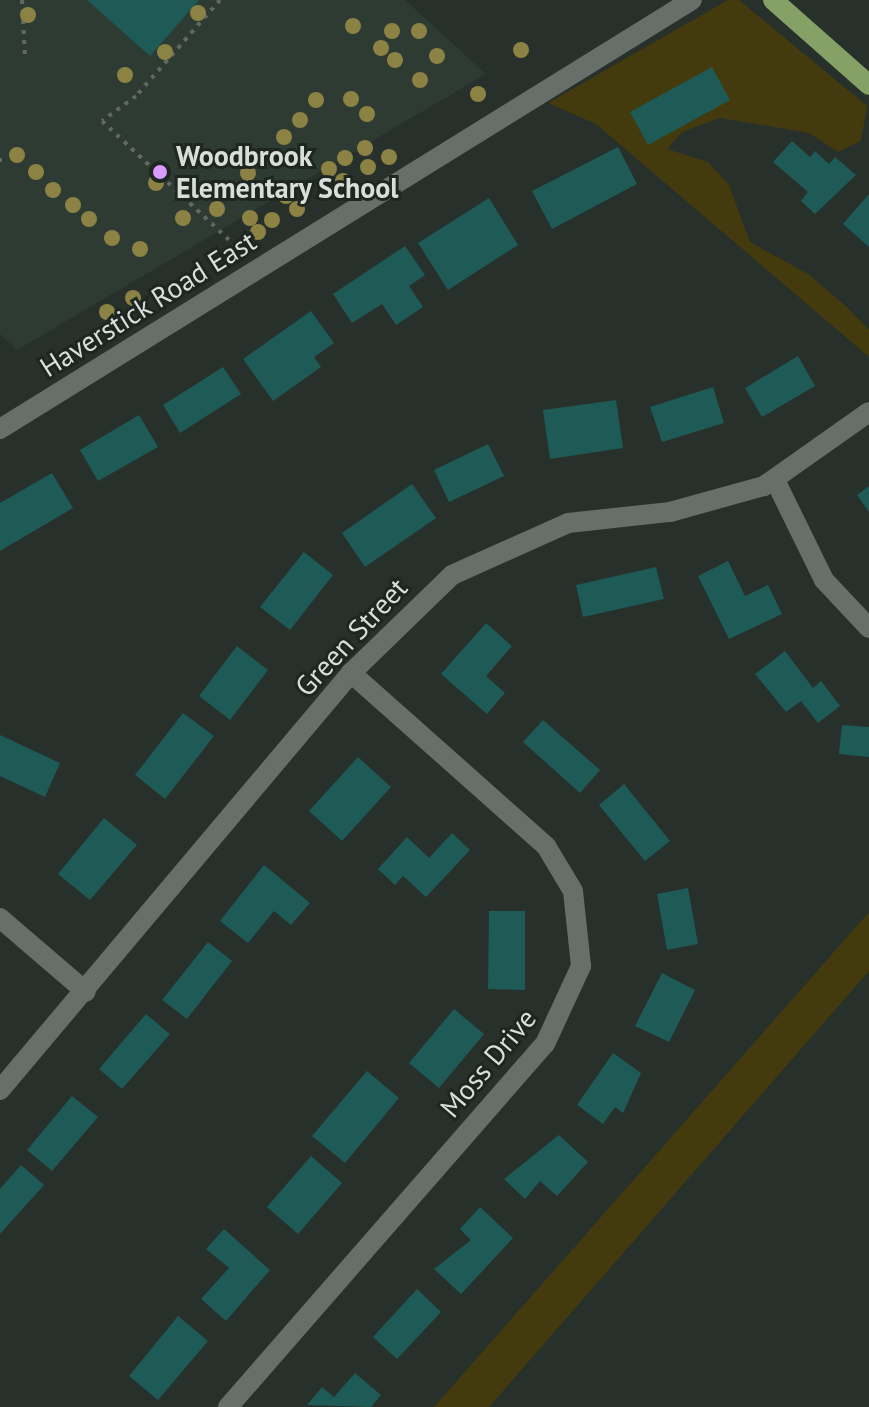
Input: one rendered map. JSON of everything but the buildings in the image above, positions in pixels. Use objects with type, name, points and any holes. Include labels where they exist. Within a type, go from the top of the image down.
[{"type":"main road","points":[[773,0],[869,85]]},
{"type":"street","name":"Haverstick Road East","points":[[0,429],[692,0]]},
{"type":"street","name":"Green Street","points":[[0,1090],[86,992],[351,673],[452,575],[525,537],[568,523],[720,501],[775,480],[869,412]]},
{"type":"street","points":[[775,480],[824,580],[869,628]]},
{"type":"street","name":"Moss Drive","points":[[228,1407],[545,1044],[581,966],[573,891],[546,846],[351,673]]},
{"type":"street","points":[[0,918],[86,992]]},
{"type":"path","points":[[22,0],[25,58]]},
{"type":"path","points":[[220,0],[136,96],[102,121],[233,237],[254,271]]},
{"type":"path","points":[[0,158],[0,164]]},
{"type":"shaded area","name":"Woodbrook Elementary School","points":[[0,0],[405,0],[486,74],[17,350],[0,334]]},
{"type":"shaded area","points":[[728,0],[739,0],[867,106],[861,141],[838,152],[809,133],[720,118],[682,132],[667,149],[708,162],[729,185],[750,242],[808,274],[848,308],[869,330],[869,357],[596,124],[548,103]]},
{"type":"shaded area","points":[[869,912],[869,971],[489,1407],[434,1407]]},
{"type":"place","name":"Woodbrook Elementary School","points":[[160,172]]}]
